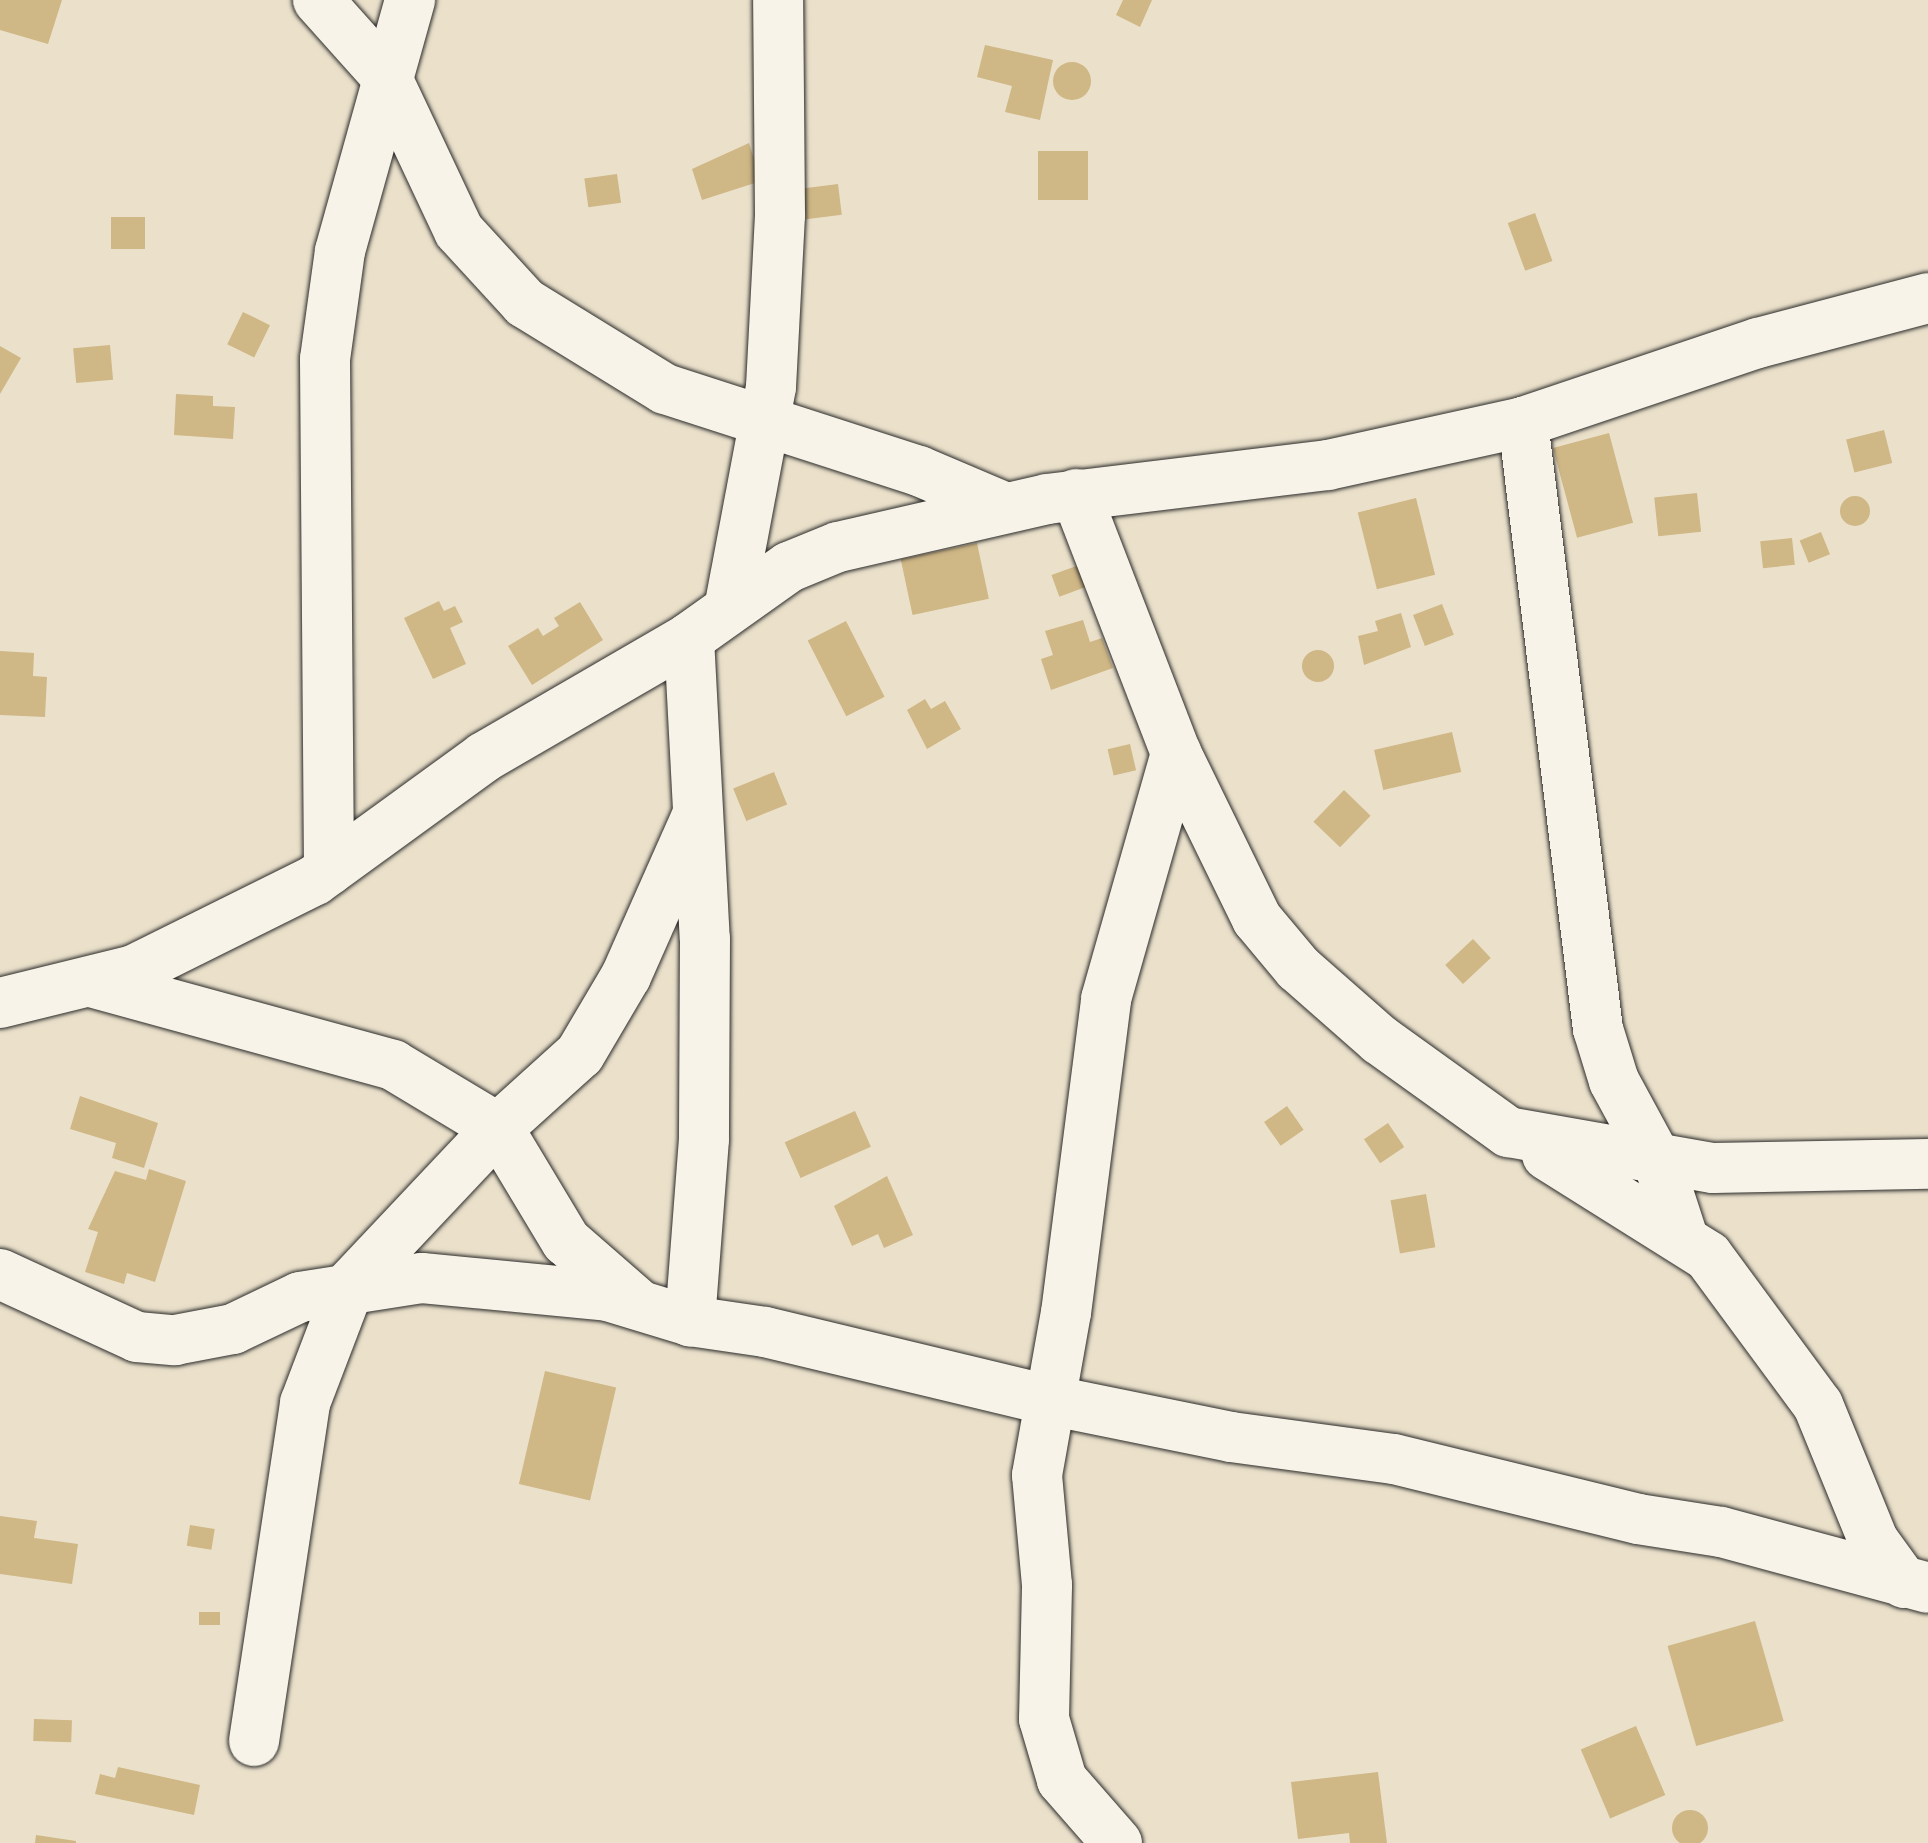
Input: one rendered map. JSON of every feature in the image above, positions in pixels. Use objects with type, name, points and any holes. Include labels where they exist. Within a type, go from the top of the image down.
[{"type":"street","points":[[318,0],[386,76],[459,231],[489,271],[525,303],[664,389],[765,425],[919,471],[1004,507]]},
{"type":"street","points":[[329,870],[325,359],[340,250],[410,0]]},
{"type":"street","points":[[730,604],[741,520],[765,425],[780,215],[778,0]]},
{"type":"street","points":[[0,1003],[94,983],[239,920],[329,870],[484,756],[689,638],[730,604],[838,547],[1004,507],[1076,494],[1328,464],[1523,422],[1758,343],[1928,298]]},
{"type":"street","points":[[1523,422],[1598,1029],[1614,1081],[1658,1164],[1683,1238]]},
{"type":"street","points":[[1076,494],[1176,752],[1257,918],[1298,968],[1380,1040],[1508,1132],[1708,1256],[1818,1405],[1873,1540],[1916,1586]]},
{"type":"street","points":[[689,638],[704,1138],[690,1321]]},
{"type":"street","points":[[1117,1843],[1062,1780],[1044,1719],[1047,1585],[1037,1474],[1066,1313],[1106,999],[1176,752]]},
{"type":"street","points":[[254,1740],[305,1403],[350,1285],[498,1128],[580,1054],[626,976],[697,816]]},
{"type":"street","points":[[94,983],[347,1048],[393,1065],[498,1128],[566,1241],[641,1306]]},
{"type":"street","points":[[1508,1132],[1658,1164],[1813,1170],[1928,1164]]},
{"type":"street","points":[[0,1274],[138,1337],[175,1340],[232,1330],[300,1297],[350,1285],[422,1278],[512,1282],[641,1306],[690,1321],[765,1332],[1049,1400],[1231,1437],[1394,1459],[1638,1519],[1721,1532],[1916,1586]]},
{"type":"building","points":[[0,0],[62,0],[48,44],[0,30]]},
{"type":"building","points":[[1123,0],[1152,0],[1140,27],[1116,15]]},
{"type":"building","points":[[985,45],[1053,60],[1040,120],[1005,112],[1012,86],[977,77]]},
{"type":"building","points":[[1072,62],[1085,68],[1091,81],[1085,94],[1072,100],[1059,94],[1053,81],[1059,68]]},
{"type":"building","points":[[749,143],[761,181],[702,200],[692,169]]},
{"type":"building","points":[[1038,151],[1088,151],[1088,200],[1038,200]]},
{"type":"building","points":[[617,174],[621,203],[588,207],[584,179]]},
{"type":"building","points":[[838,184],[842,215],[806,219],[802,188]]},
{"type":"building","points":[[1535,213],[1552,261],[1525,271],[1508,223]]},
{"type":"building","points":[[111,217],[145,217],[145,249],[111,249]]},
{"type":"building","points":[[243,312],[270,325],[254,358],[227,344]]},
{"type":"building","points":[[110,345],[113,380],[76,383],[73,348]]},
{"type":"building","points":[[0,346],[21,358],[0,394]]},
{"type":"building","points":[[176,394],[213,396],[213,406],[235,407],[233,439],[174,435]]},
{"type":"building","points":[[1884,430],[1892,463],[1854,472],[1846,439]]},
{"type":"building","points":[[1609,433],[1633,523],[1577,538],[1553,448]]},
{"type":"building","points":[[1697,493],[1701,532],[1658,536],[1654,497]]},
{"type":"building","points":[[1855,496],[1866,500],[1870,511],[1866,522],[1855,526],[1844,522],[1840,511],[1844,500]]},
{"type":"building","points":[[1416,498],[1435,575],[1377,589],[1358,513]]},
{"type":"building","points":[[1821,532],[1830,554],[1809,563],[1800,541]]},
{"type":"building","points":[[1792,538],[1795,565],[1763,568],[1760,541]]},
{"type":"building","points":[[977,543],[989,599],[913,615],[901,559]]},
{"type":"building","points":[[1090,561],[1098,583],[1059,597],[1051,575]]},
{"type":"building","points":[[439,601],[444,611],[455,606],[463,622],[450,628],[466,664],[433,679],[404,618]]},
{"type":"building","points":[[580,602],[603,640],[532,685],[508,646],[538,628],[543,636],[559,626],[554,618]]},
{"type":"building","points":[[1442,604],[1454,635],[1425,646],[1413,615]]},
{"type":"building","points":[[1401,613],[1411,647],[1364,665],[1358,636],[1378,631],[1375,621]]},
{"type":"building","points":[[1083,620],[1090,642],[1102,638],[1113,668],[1051,690],[1041,659],[1053,655],[1045,631]]},
{"type":"building","points":[[846,621],[885,697],[846,716],[808,641]]},
{"type":"building","points":[[1318,650],[1329,655],[1334,666],[1329,677],[1318,682],[1307,677],[1302,666],[1307,655]]},
{"type":"building","points":[[0,651],[34,653],[33,676],[47,677],[45,717],[0,715]]},
{"type":"building","points":[[925,699],[931,709],[945,701],[961,729],[927,749],[907,710]]},
{"type":"building","points":[[1452,732],[1461,772],[1383,790],[1374,750]]},
{"type":"building","points":[[1130,744],[1136,770],[1114,775],[1108,749]]},
{"type":"building","points":[[774,772],[787,804],[746,821],[733,788]]},
{"type":"building","points":[[1344,790],[1371,816],[1340,847],[1313,822]]},
{"type":"building","points":[[1473,939],[1491,958],[1463,984],[1445,965]]},
{"type":"building","points":[[80,1096],[158,1123],[144,1168],[112,1158],[116,1143],[70,1129]]},
{"type":"building","points":[[1287,1106],[1304,1130],[1281,1146],[1264,1122]]},
{"type":"building","points":[[855,1111],[871,1147],[801,1178],[785,1142]]},
{"type":"building","points":[[1388,1123],[1404,1147],[1380,1163],[1364,1139]]},
{"type":"building","points":[[149,1169],[186,1181],[155,1282],[127,1273],[124,1284],[85,1272],[98,1232],[88,1229],[115,1171],[146,1180]]},
{"type":"building","points":[[887,1176],[913,1235],[884,1248],[878,1234],[852,1246],[834,1206]]},
{"type":"building","points":[[1426,1194],[1435,1247],[1400,1253],[1391,1200]]},
{"type":"building","points":[[545,1371],[616,1387],[590,1500],[519,1484]]},
{"type":"building","points":[[0,1516],[37,1521],[34,1538],[78,1544],[72,1584],[0,1574]]},
{"type":"building","points":[[190,1525],[215,1529],[211,1550],[187,1546]]},
{"type":"building","points":[[199,1612],[220,1612],[220,1625],[199,1625]]},
{"type":"building","points":[[1755,1621],[1784,1721],[1696,1746],[1668,1646]]},
{"type":"building","points":[[34,1719],[72,1720],[71,1742],[33,1741]]},
{"type":"building","points":[[1636,1726],[1665,1795],[1610,1818],[1581,1749]]},
{"type":"building","points":[[118,1767],[200,1785],[194,1815],[95,1794],[100,1774],[115,1778]]},
{"type":"building","points":[[1378,1772],[1387,1843],[1350,1843],[1349,1833],[1298,1839],[1291,1782]]},
{"type":"building","points":[[1690,1810],[1703,1815],[1708,1828],[1703,1841],[1690,1846],[1677,1841],[1672,1828],[1677,1815]]},
{"type":"building","points":[[36,1835],[76,1841],[76,1843],[35,1843]]}]
